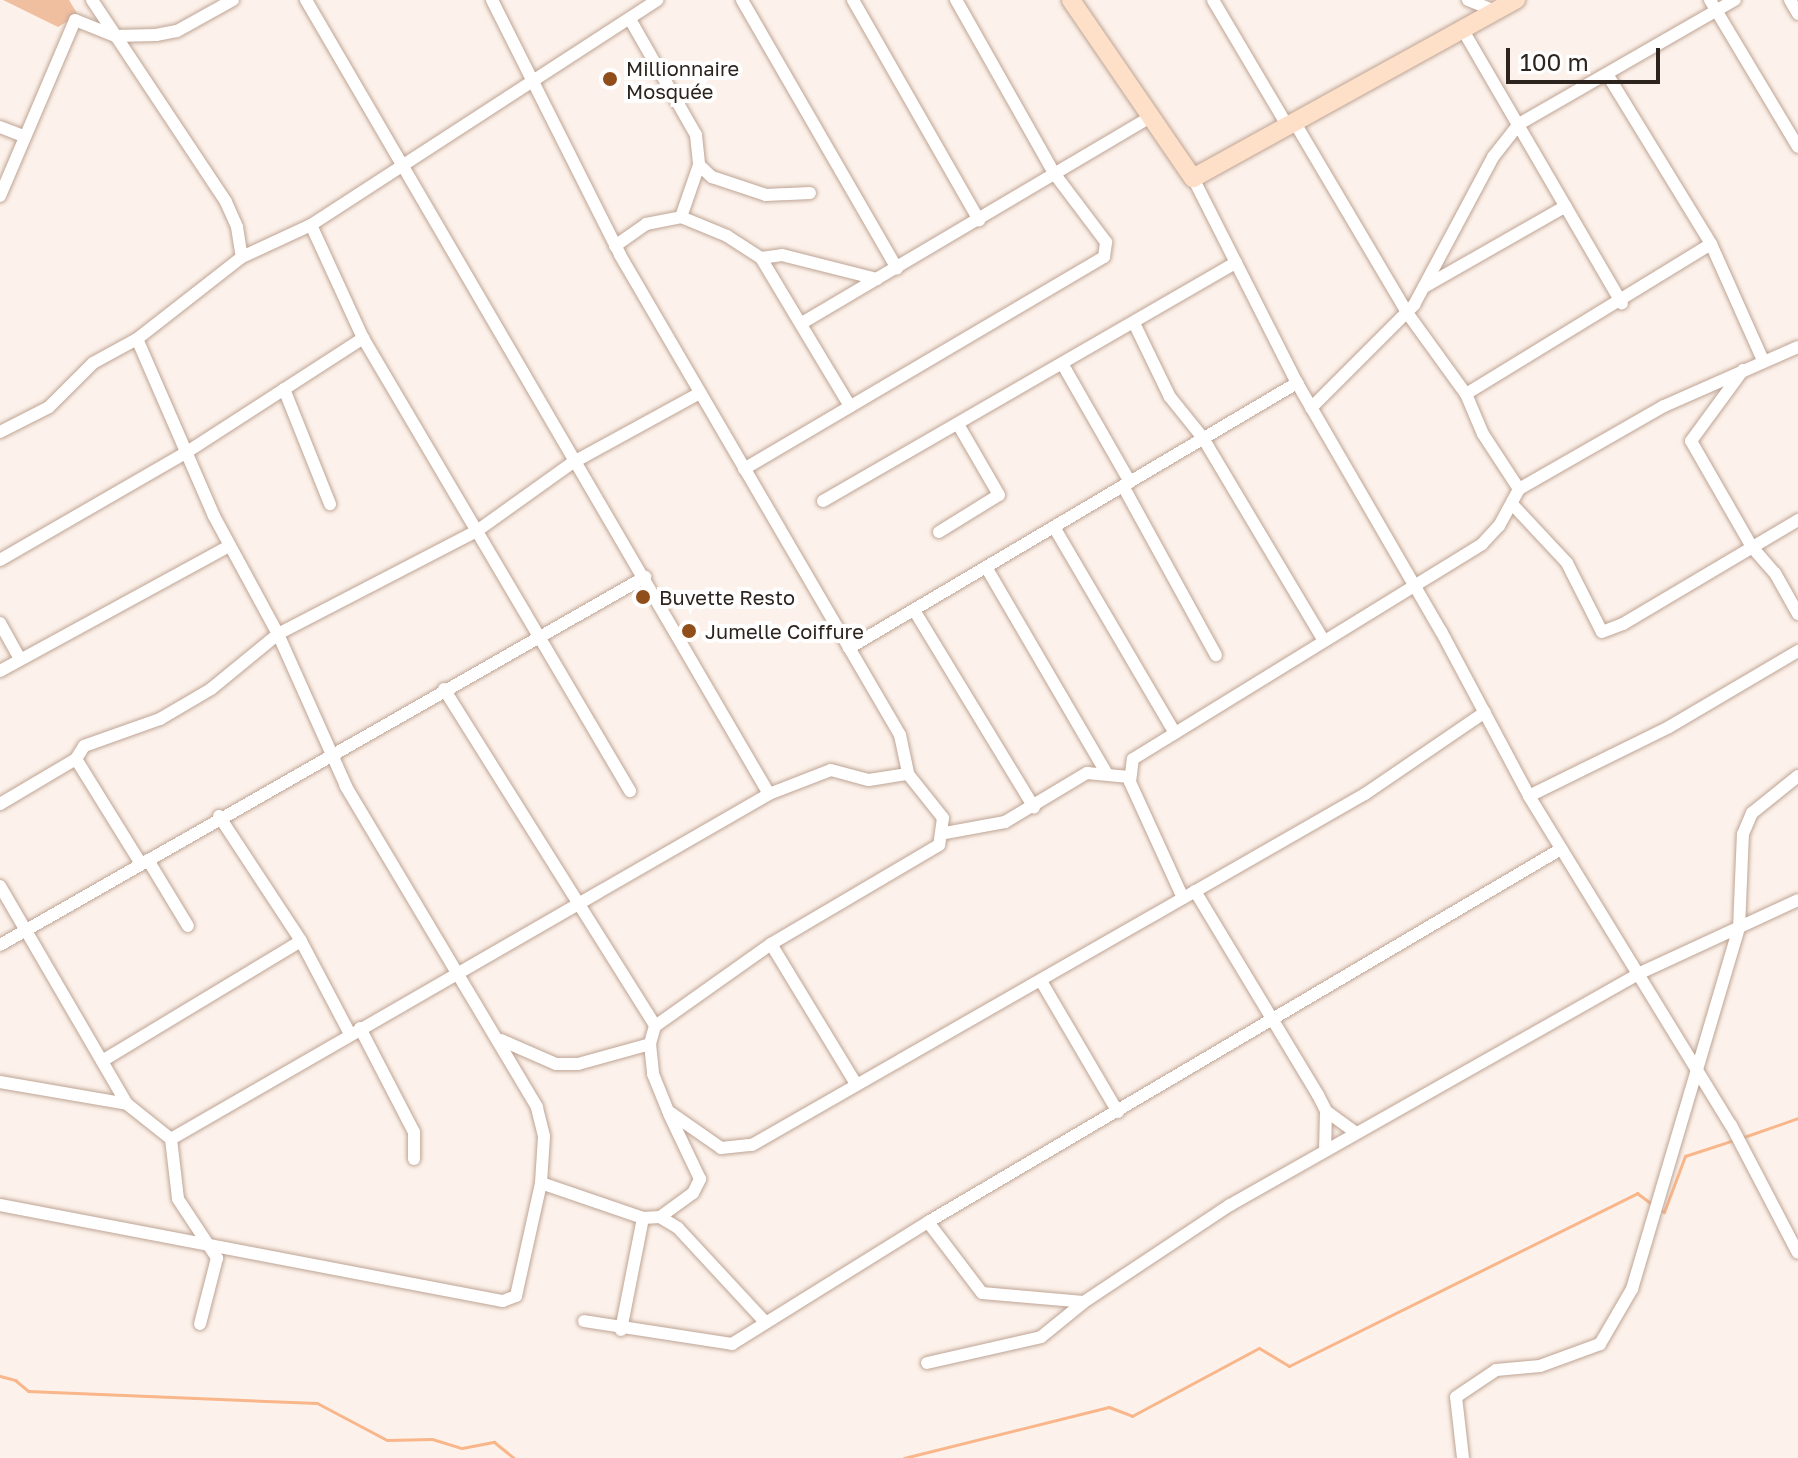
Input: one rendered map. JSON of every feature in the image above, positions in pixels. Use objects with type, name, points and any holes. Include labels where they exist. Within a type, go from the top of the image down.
[{"type":"street","points":[[92,0],[226,202],[237,227],[242,257]]},
{"type":"street","points":[[0,196],[75,20],[115,36],[177,31],[233,0]]},
{"type":"street","points":[[306,0],[405,163],[572,463],[645,577],[769,794]]},
{"type":"street","points":[[492,0],[615,246],[900,735],[908,774],[943,818],[945,833],[939,845],[771,944],[655,1026],[650,1044],[653,1074],[700,1179],[693,1193],[660,1217],[643,1218],[541,1183]]},
{"type":"street","points":[[0,432],[49,407],[93,363],[137,339],[242,257],[311,225],[631,21],[657,0]]},
{"type":"street","points":[[742,0],[897,268]]},
{"type":"street","points":[[853,0],[979,220]]},
{"type":"street","points":[[744,469],[1104,257],[1106,242],[1054,173],[956,0]]},
{"type":"street","points":[[1071,0],[1148,118],[1193,178],[1297,383],[1485,712],[1529,796],[1694,1072],[1731,1125],[1798,1253]]},
{"type":"street","points":[[1213,0],[1408,314],[1466,394],[1483,434],[1519,489]]},
{"type":"street","points":[[1468,0],[1498,12]]},
{"type":"street","points":[[1193,178],[1464,32],[1516,0]]},
{"type":"street","points":[[1311,408],[1408,314],[1493,157],[1519,124],[1607,74],[1713,5],[1735,0]]},
{"type":"street","points":[[1790,0],[1798,14]]},
{"type":"street","points":[[1713,5],[1798,147]]},
{"type":"street","points":[[631,21],[693,126],[699,165],[681,217]]},
{"type":"street","points":[[1464,32],[1622,303]]},
{"type":"street","points":[[1607,74],[1711,244],[1763,360]]},
{"type":"street","points":[[802,323],[1148,118]]},
{"type":"street","points":[[0,127],[24,136]]},
{"type":"street","points":[[699,165],[712,177],[766,195],[810,193]]},
{"type":"street","points":[[1424,287],[1566,206]]},
{"type":"street","points":[[615,246],[646,224],[681,217],[727,236],[761,258],[850,406]]},
{"type":"street","points":[[311,225],[363,338],[542,636],[630,791]]},
{"type":"street","points":[[1466,394],[1622,303],[1711,244]]},
{"type":"street","points":[[761,258],[782,255],[877,279]]},
{"type":"street","points":[[823,501],[959,426],[1236,263]]},
{"type":"street","points":[[1134,323],[1170,397],[1203,438],[1324,641]]},
{"type":"street","points":[[0,560],[187,452],[363,338]]},
{"type":"street","points":[[0,1205],[510,1300],[516,1296],[541,1183],[544,1136],[537,1107],[499,1038],[346,786],[278,634],[229,546],[137,339]]},
{"type":"street","points":[[1356,1133],[1326,1111],[1189,894],[1129,777],[1133,759],[1482,544],[1513,505],[1519,489],[1650,413],[1798,347]]},
{"type":"street","points":[[1063,365],[1216,655]]},
{"type":"street","points":[[1743,370],[1691,441],[1752,547],[1775,573],[1798,614]]},
{"type":"street","points":[[849,648],[1297,383]]},
{"type":"street","points":[[284,389],[330,504]]},
{"type":"street","points":[[0,804],[76,759],[84,746],[160,719],[211,689],[278,634],[477,531],[572,463],[700,393]]},
{"type":"street","points":[[939,532],[999,495],[959,426]]},
{"type":"street","points":[[1513,505],[1567,563],[1602,632],[1623,624],[1798,520]]},
{"type":"street","points":[[1054,527],[1175,733]]},
{"type":"street","points":[[0,671],[229,546]]},
{"type":"street","points":[[986,567],[1106,772]]},
{"type":"street","points":[[0,945],[219,816],[333,755],[645,577]]},
{"type":"street","points":[[914,610],[1034,807]]},
{"type":"street","points":[[0,623],[20,659]]},
{"type":"street","points":[[1529,796],[1643,741],[1798,651]]},
{"type":"street","points":[[444,689],[655,1026]]},
{"type":"street","points":[[668,1111],[721,1148],[734,1150],[772,1137],[856,1084],[922,1049],[971,1015],[1041,981],[1365,794],[1485,712]]},
{"type":"street","points":[[76,759],[188,926]]},
{"type":"street","points":[[171,1139],[576,901],[769,794],[831,770],[869,780],[908,774]]},
{"type":"street","points":[[945,833],[1005,822],[1034,807],[1072,780],[1106,772],[1129,777]]},
{"type":"street","points":[[1463,1458],[1456,1397],[1496,1370],[1540,1366],[1600,1344],[1632,1289],[1739,928],[1738,862],[1747,823],[1768,795],[1798,776]]},
{"type":"street","points":[[219,816],[301,941],[414,1132],[414,1159]]},
{"type":"street","points":[[584,1321],[715,1345],[732,1344],[764,1321],[928,1222],[1561,849]]},
{"type":"street","points":[[0,886],[127,1104],[171,1139],[178,1199],[211,1243],[217,1258],[200,1324]]},
{"type":"street","points":[[927,1363],[1041,1337],[1084,1302],[1230,1205],[1638,974],[1798,900]]},
{"type":"street","points":[[102,1061],[301,941]]},
{"type":"street","points":[[771,944],[856,1084]]},
{"type":"street","points":[[1041,981],[1118,1112]]},
{"type":"street","points":[[499,1038],[556,1064],[578,1064],[650,1044]]},
{"type":"street","points":[[0,1082],[127,1104]]},
{"type":"street","points":[[1325,1151],[1326,1111]]},
{"type":"street","points":[[660,1217],[678,1228],[764,1321]]},
{"type":"street","points":[[621,1330],[643,1218]]},
{"type":"street","points":[[928,1222],[982,1293],[1084,1302]]},
{"type":"shaded area","points":[[3,0],[69,0],[78,15],[58,27]]},
{"type":"waterway","points":[[1741,1138],[1798,1118]]},
{"type":"waterway","points":[[1659,1209],[1664,1212],[1685,1156],[1734,1140]]},
{"type":"waterway","points":[[904,1458],[1109,1407],[1132,1416],[1259,1348],[1289,1366],[1637,1193],[1653,1205]]},
{"type":"waterway","points":[[0,1376],[15,1380],[28,1391],[317,1403],[387,1440],[432,1439],[462,1448],[494,1442],[514,1458]]},
{"type":"place","name":"Millionnaire Mosquée","points":[[610,79]]},
{"type":"place","name":"Buvette Resto","points":[[643,597]]},
{"type":"place","name":"Jumelle Coiffure","points":[[689,631]]}]
